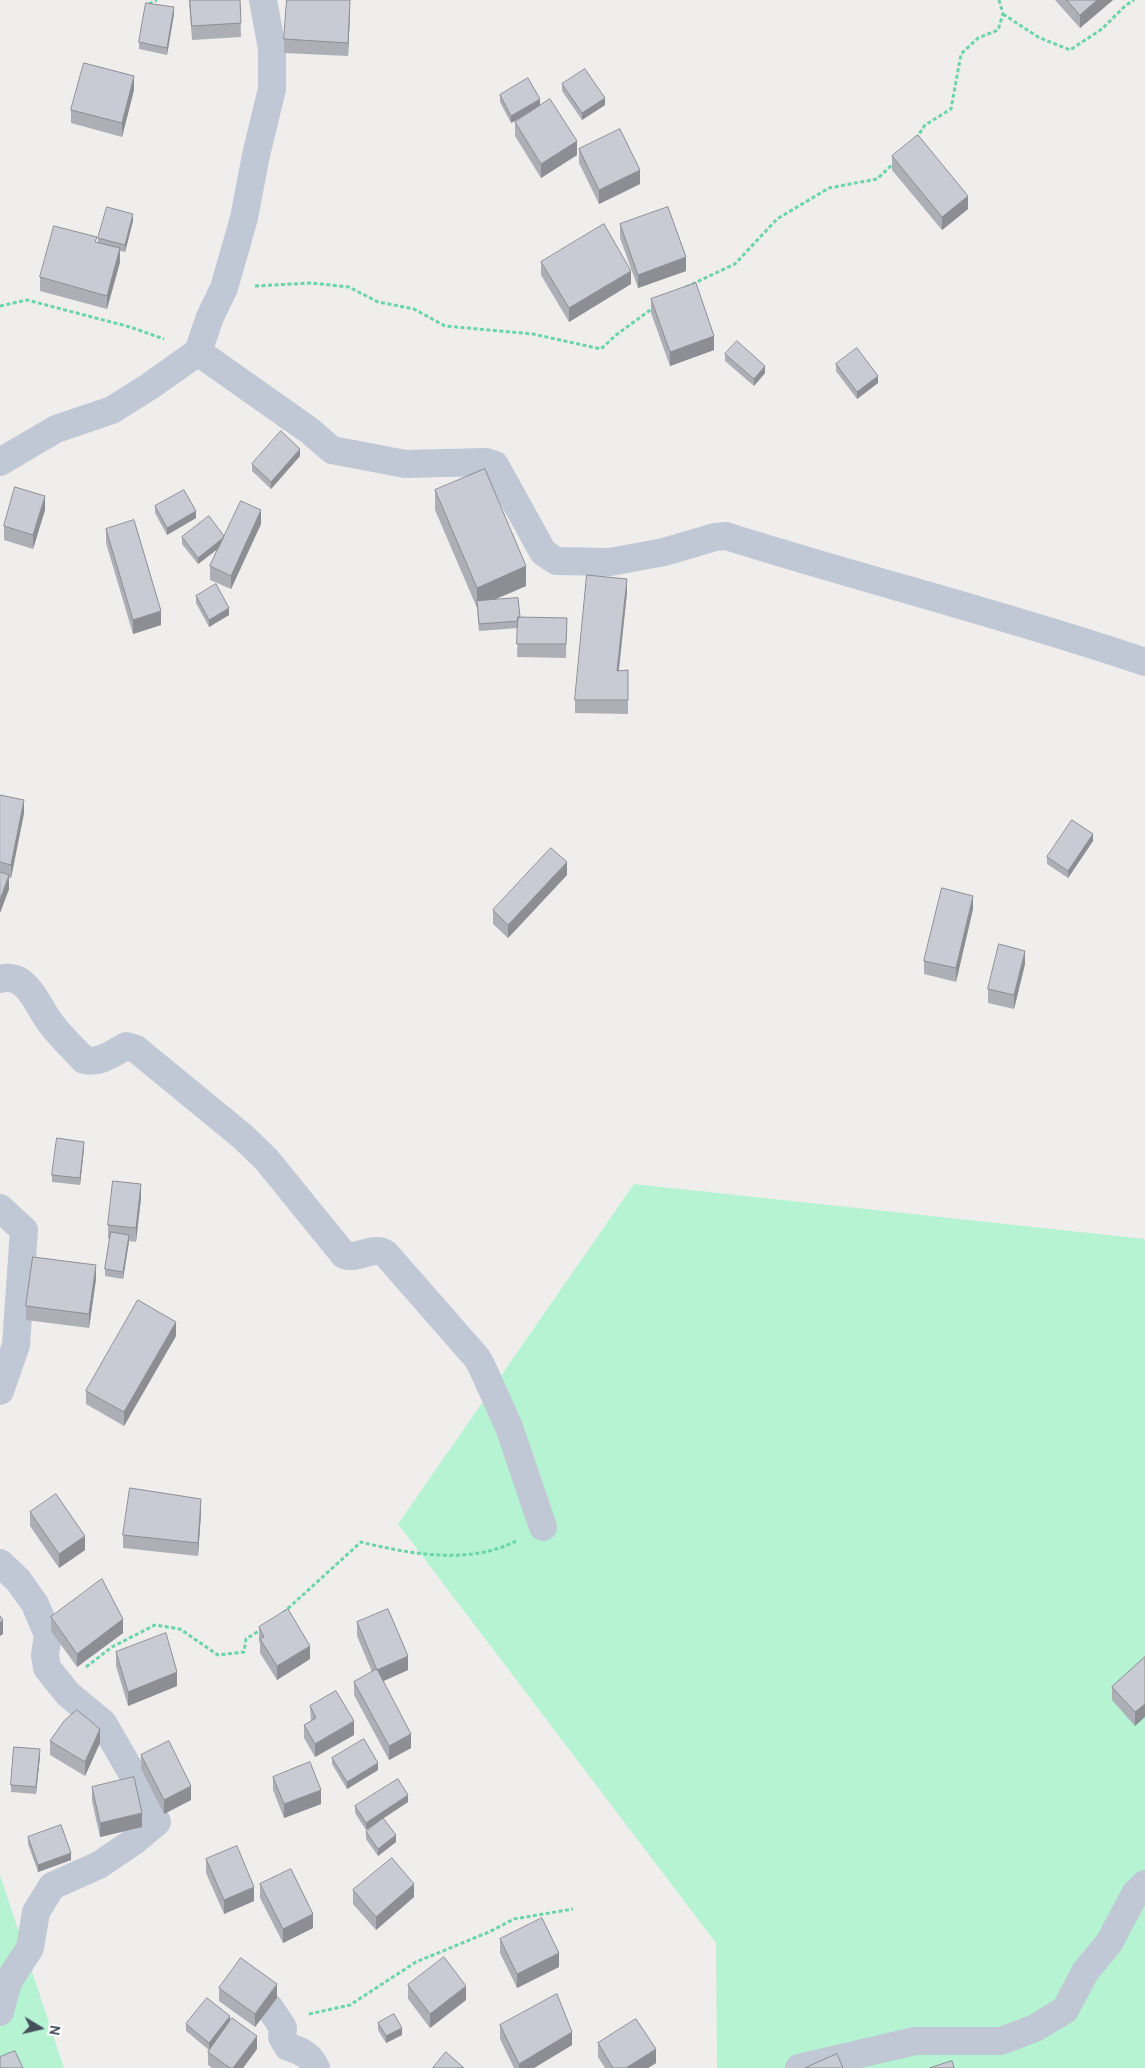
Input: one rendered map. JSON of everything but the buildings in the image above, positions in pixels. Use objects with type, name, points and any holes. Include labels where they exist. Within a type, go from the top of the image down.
[{"type":"street","points":[[0,462],[56,429],[112,410],[198,352],[210,317],[224,288],[244,218],[272,89],[272,49],[263,0]]},
{"type":"street","points":[[198,352],[310,431],[332,450],[405,464],[486,462],[495,465],[543,552],[556,560],[610,562],[664,552],[715,537],[726,536],[827,568],[1075,639],[1145,662]]},
{"type":"street","points":[[0,979],[13,979],[32,992],[50,1024],[84,1060],[99,1061],[126,1046],[136,1049],[242,1136],[266,1159],[344,1255],[358,1256],[376,1251],[382,1251],[386,1254],[482,1367],[509,1428],[543,1527]]},
{"type":"street","points":[[0,1208],[24,1230],[16,1345],[0,1391]]},
{"type":"street","points":[[0,1563],[18,1580],[36,1604],[48,1635],[45,1654],[48,1668],[68,1694],[103,1723],[147,1799],[157,1822],[99,1865],[52,1886],[36,1912],[30,1948],[8,1982],[0,2012]]},
{"type":"street","points":[[799,2068],[915,2041],[1001,2040],[1035,2028],[1064,2010],[1085,1972],[1109,1943],[1135,1894],[1145,1884]]},
{"type":"street","points":[[273,2012],[283,2028],[282,2037],[288,2047],[302,2051],[312,2058],[316,2068]]},
{"type":"path","points":[[149,5],[157,0]]},
{"type":"path","points":[[912,143],[925,125],[951,109],[961,54],[978,38],[998,30],[1003,14],[999,0]]},
{"type":"path","points":[[1003,14],[1038,36],[1070,50],[1102,29],[1125,6],[1134,0]]},
{"type":"path","points":[[684,288],[735,264],[777,219],[828,188],[877,179],[890,169],[894,162]]},
{"type":"path","points":[[224,288],[311,283],[349,287],[378,302],[414,309],[445,326],[533,334],[601,349],[616,335],[660,303]]},
{"type":"path","points":[[0,306],[27,300],[130,327],[198,352]]},
{"type":"path","points":[[282,1614],[361,1542],[393,1550],[459,1556],[504,1548],[543,1527]]},
{"type":"path","points":[[59,1683],[86,1668],[112,1647],[155,1625],[180,1629],[218,1655],[244,1652],[246,1639],[268,1625]]},
{"type":"path","points":[[273,2012],[315,2014],[350,2005],[416,1962],[488,1932],[514,1918],[573,1909]]},
{"type":"green space","points":[[634,1184],[1145,1239],[1145,2068],[717,2068],[716,1943],[398,1524]]},
{"type":"green space","points":[[0,1875],[64,2068],[0,2068]]}]
